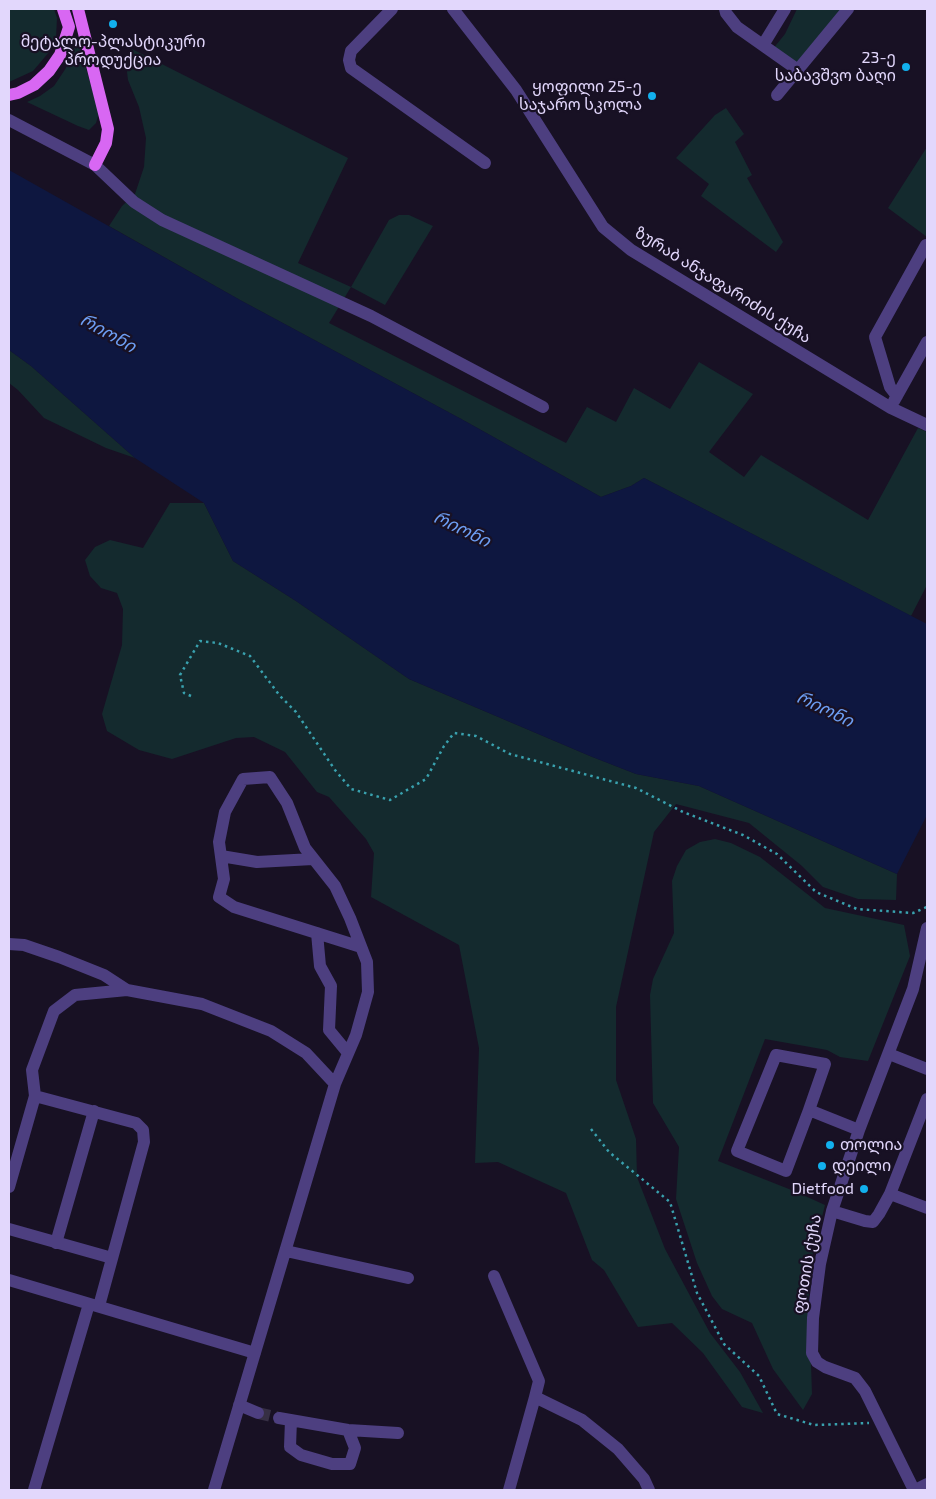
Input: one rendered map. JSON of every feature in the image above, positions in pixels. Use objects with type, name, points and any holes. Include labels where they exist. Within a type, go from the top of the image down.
[{"type":"main road","points":[[9,95],[34,85],[49,72],[60,55],[69,27],[63,9]]},
{"type":"main road","points":[[78,9],[108,129],[106,143],[95,165]]},
{"type":"street","points":[[392,9],[352,51],[349,60],[351,68],[485,163]]},
{"type":"street","name":"ზურაბ ანჯაფარიძის ქუჩა","points":[[453,9],[516,90],[603,226],[631,250],[891,408],[927,425]]},
{"type":"street","points":[[725,9],[737,27],[798,70]]},
{"type":"street","points":[[763,45],[785,9]]},
{"type":"street","points":[[777,95],[848,9]]},
{"type":"street","points":[[9,120],[95,165],[134,202],[162,220],[371,316],[543,407]]},
{"type":"street","points":[[898,396],[890,386],[875,337],[926,245]]},
{"type":"street","points":[[891,408],[927,342]]},
{"type":"street","points":[[214,1490],[335,1084],[356,1035],[368,992],[367,962],[361,947],[335,886],[304,848],[287,804],[270,777],[243,779],[225,812],[219,842],[224,879],[219,897],[234,907],[361,947]]},
{"type":"street","points":[[221,856],[257,862],[313,859]]},
{"type":"street","name":"ფოთის ქუჩა","points":[[914,1490],[865,1391],[855,1378],[825,1368],[817,1362],[812,1353],[813,1318],[820,1264],[832,1211],[859,1130],[913,988],[927,928]]},
{"type":"street","points":[[317,933],[320,966],[331,986],[329,1030],[348,1053]]},
{"type":"street","points":[[9,944],[24,945],[60,957],[104,976],[126,990]]},
{"type":"street","points":[[9,1187],[35,1096],[32,1070],[54,1011],[75,995],[126,990],[202,1004],[271,1031],[306,1053],[335,1084]]},
{"type":"street","points":[[889,1054],[927,1069]]},
{"type":"street","points":[[776,1055],[825,1064],[809,1110],[786,1171],[737,1151],[776,1055]]},
{"type":"street","points":[[34,1490],[94,1305],[112,1258],[144,1142],[142,1130],[136,1123],[35,1096]]},
{"type":"street","points":[[832,1211],[872,1222],[879,1214],[890,1194],[927,1099]]},
{"type":"street","points":[[809,1110],[859,1130]]},
{"type":"street","points":[[56,1243],[94,1111]]},
{"type":"street","points":[[890,1194],[927,1208]]},
{"type":"street","points":[[9,1229],[112,1258]]},
{"type":"street","points":[[286,1250],[408,1278]]},
{"type":"street","points":[[494,1276],[539,1381],[509,1490]]},
{"type":"street","points":[[9,1280],[255,1353]]},
{"type":"street","points":[[535,1397],[582,1420],[604,1437],[618,1449],[644,1479],[648,1490]]},
{"type":"street","points":[[239,1405],[258,1413]]},
{"type":"street","points":[[348,1430],[355,1448],[350,1464],[332,1464],[301,1455],[290,1447],[285,1419],[348,1430],[398,1432]]},
{"type":"street","points":[[914,1490],[927,1484]]},
{"type":"path","points":[[191,696],[184,693],[180,675],[200,641],[218,643],[250,656],[280,696],[296,712],[335,770],[351,789],[390,800],[426,779],[444,746],[454,733],[476,736],[510,754],[636,788],[683,812],[743,835],[776,854],[816,892],[857,909],[913,913],[927,907]]},
{"type":"path","points":[[591,1129],[609,1152],[670,1202],[697,1294],[724,1344],[759,1376],[777,1414],[814,1425],[880,1422]]},
{"type":"green space","points":[[9,9],[54,9],[57,18],[56,38],[50,51],[33,71],[9,82]]},
{"type":"green space","points":[[797,9],[844,9],[792,72],[768,55],[785,34]]},
{"type":"green space","points":[[75,38],[80,39],[79,44],[99,113],[96,123],[89,130],[27,102],[54,86],[66,68]]},
{"type":"green space","points":[[132,49],[348,158],[298,263],[351,287],[329,323],[566,443],[587,407],[616,422],[634,388],[670,409],[699,362],[753,394],[709,452],[744,477],[761,455],[868,520],[918,428],[927,432],[927,585],[911,616],[644,478],[631,486],[601,497],[240,300],[109,226],[122,206],[135,194],[144,167],[146,138],[139,107],[128,80],[126,63]]},
{"type":"green space","points":[[726,108],[744,134],[735,142],[752,175],[747,178],[783,242],[776,252],[701,196],[709,184],[676,158],[715,115]]},
{"type":"green space","points":[[927,147],[927,237],[888,208]]},
{"type":"green space","points":[[399,215],[409,215],[433,226],[385,305],[351,287],[389,220]]},
{"type":"green space","points":[[9,350],[31,366],[135,458],[106,448],[44,418],[9,383]]},
{"type":"green space","points":[[170,503],[204,503],[233,561],[296,601],[409,679],[636,774],[699,786],[897,874],[896,900],[858,899],[823,887],[802,866],[749,823],[676,804],[654,832],[616,1007],[616,1080],[636,1139],[637,1177],[665,1249],[710,1333],[740,1372],[763,1413],[742,1407],[703,1353],[672,1323],[638,1327],[604,1270],[592,1260],[566,1193],[498,1162],[475,1163],[479,1048],[459,945],[371,897],[374,853],[366,839],[329,797],[317,792],[285,752],[254,737],[236,738],[172,759],[139,750],[107,731],[102,714],[122,645],[123,609],[117,593],[101,588],[90,576],[85,560],[95,547],[110,540],[143,548]]},
{"type":"green space","points":[[715,839],[731,843],[760,857],[825,908],[904,925],[910,956],[868,1061],[840,1057],[827,1050],[765,1039],[718,1161],[825,1205],[808,1273],[812,1394],[803,1410],[773,1369],[752,1323],[722,1309],[712,1296],[697,1263],[676,1199],[679,1147],[653,1103],[650,995],[653,979],[674,933],[672,881],[677,866],[686,850],[700,842]]},
{"type":"water","name":"რიონი","points":[[9,170],[240,300],[601,497],[631,486],[644,478],[927,624],[927,815],[897,874],[699,786],[636,774],[409,679],[296,601],[233,561],[204,503],[135,458],[31,366],[9,350]]},
{"type":"tunnel","points":[[258,1413],[279,1418]]},
{"type":"place","name":"მეტალო-პლასტიკური პროდუქცია","points":[[113,24]]},
{"type":"place","name":"23-ე საბავშვო ბაღი","points":[[906,67]]},
{"type":"place","name":"ყოფილი 25-ე საჯარო სკოლა","points":[[652,96]]},
{"type":"place","name":"თოლია","points":[[830,1145]]},
{"type":"place","name":"დეილი","points":[[822,1166]]},
{"type":"place","name":"Dietfood","points":[[864,1189]]}]
